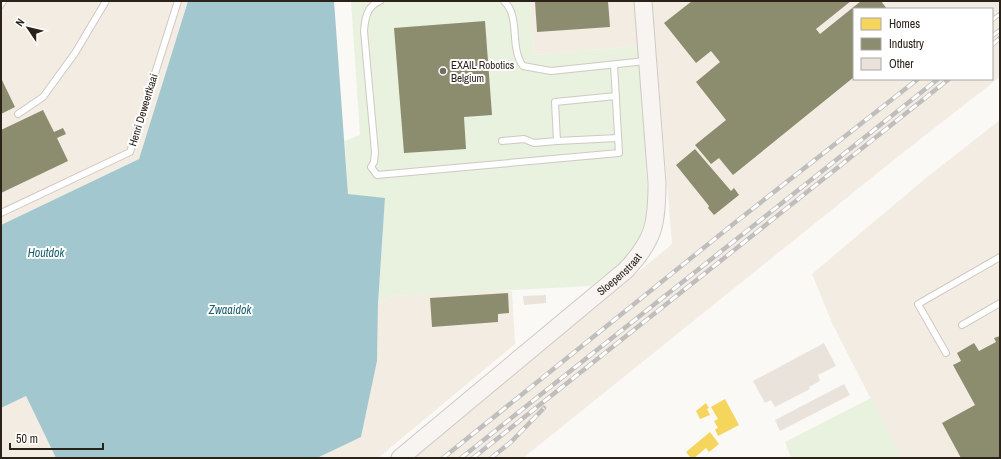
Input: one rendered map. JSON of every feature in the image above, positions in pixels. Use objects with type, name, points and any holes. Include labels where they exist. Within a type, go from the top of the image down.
[{"type":"street","name":"Sloepenstraat","points":[[400,458],[626,270],[640,255],[649,240],[655,223],[657,191],[643,1]]},
{"type":"lane","points":[[18,114],[43,97],[75,54],[106,1]]},
{"type":"lane","name":"Henri Deweertkaai","points":[[1,214],[130,152],[178,1]]},
{"type":"lane","points":[[380,1],[373,3],[365,17],[364,31],[375,152],[374,162],[371,167],[377,175],[619,153],[614,65]]},
{"type":"lane","points":[[504,1],[509,6],[514,25],[516,57],[523,66],[551,71],[648,61]]},
{"type":"lane","points":[[557,141],[555,102],[616,96]]},
{"type":"lane","points":[[502,141],[524,139],[534,143],[618,138]]},
{"type":"lane","points":[[946,353],[918,304],[1000,257]]},
{"type":"lane","points":[[962,325],[1000,303]]},
{"type":"shaded area","points":[[1,1],[188,1],[139,159],[1,225]]},
{"type":"shaded area","points":[[530,1],[635,1],[639,46],[534,55]]},
{"type":"shaded area","points":[[652,1],[1000,1],[1000,77],[905,151],[523,458],[414,458],[672,244]]},
{"type":"shaded area","points":[[1000,120],[1000,458],[901,458],[833,325],[812,274],[926,178]]},
{"type":"shaded area","points":[[497,290],[512,291],[515,344],[378,458],[317,458],[361,436],[377,361],[378,304],[392,296]]},
{"type":"shaded area","points":[[26,396],[56,458],[1,458],[1,408]]},
{"type":"green space","points":[[351,1],[530,1],[534,55],[639,46],[648,199],[645,221],[637,243],[623,261],[591,286],[392,296],[378,304],[385,199],[348,194],[345,141],[360,135]]},
{"type":"green space","points":[[871,398],[901,458],[791,458],[785,442]]},
{"type":"water","name":"Zwaaidok","points":[[188,1],[334,1],[348,194],[385,198],[378,304],[377,361],[361,437],[317,458],[56,458],[26,396],[1,408],[1,225],[139,159]]},
{"type":"building: Homes","points":[[725,399],[739,425],[718,436],[715,429],[718,428],[714,421],[718,419],[711,407]]},
{"type":"building: Homes","points":[[706,403],[709,408],[707,409],[710,415],[700,419],[696,411]]},
{"type":"building: Homes","points":[[710,432],[719,444],[709,452],[706,448],[694,458],[691,458],[686,452]]},
{"type":"building: Industry","points":[[535,1],[608,1],[610,27],[537,32]]},
{"type":"building: Industry","points":[[692,1],[851,1],[816,29],[820,34],[861,1],[881,1],[886,8],[853,8],[853,78],[733,175],[719,158],[711,164],[695,145],[726,120],[696,82],[720,62],[711,51],[696,63],[664,23]]},
{"type":"building: Industry","name":"EXAIL Robotics Belgium","points":[[485,21],[492,115],[464,117],[466,149],[404,153],[394,28]]},
{"type":"building: Industry","points":[[1,78],[15,107],[1,114]]},
{"type":"building: Industry","points":[[43,110],[54,132],[63,128],[66,134],[57,138],[68,161],[1,193],[1,130]]},
{"type":"building: Industry","points":[[695,149],[731,191],[734,188],[739,195],[714,215],[708,208],[709,206],[676,165]]},
{"type":"building: Industry","points":[[508,293],[509,313],[498,314],[498,322],[432,327],[430,298]]},
{"type":"building: Industry","points":[[1000,336],[1000,457],[961,458],[942,423],[975,405],[953,365],[961,361],[957,353],[974,343],[979,351],[996,342],[994,338]]},
{"type":"building: Other","points":[[546,295],[546,303],[524,305],[523,296]]},
{"type":"building: Other","points":[[824,343],[836,366],[818,375],[820,381],[809,387],[810,389],[775,407],[771,400],[765,403],[753,381]]},
{"type":"building: Other","points":[[844,384],[850,395],[780,431],[775,420]]},
{"type":"railway","points":[[1,7],[5,1]]},
{"type":"railway","points":[[993,19],[1000,14]]},
{"type":"railway","points":[[993,35],[1000,30]]},
{"type":"railway","points":[[993,44],[1000,38]]},
{"type":"railway","points":[[443,458],[737,221],[917,80]]},
{"type":"railway","points":[[461,458],[937,80]]},
{"type":"railway","points":[[473,458],[948,80]]},
{"type":"railway","points":[[491,458],[511,442],[544,408]]},
{"type":"place","name":"EXAIL Robotics Belgium","points":[[443,71]]},
{"type":"water label","name":"Houtdok","points":[[46,253]]}]
